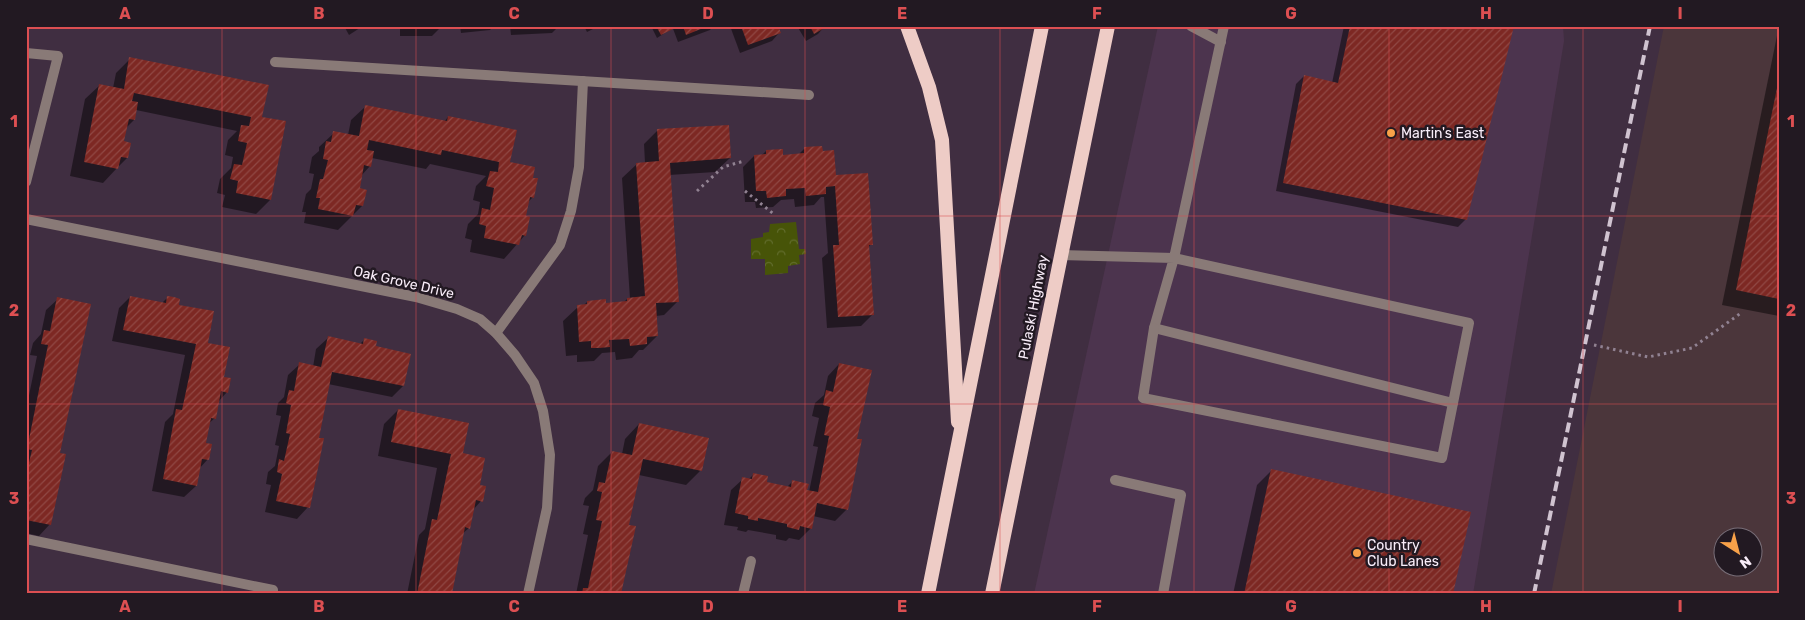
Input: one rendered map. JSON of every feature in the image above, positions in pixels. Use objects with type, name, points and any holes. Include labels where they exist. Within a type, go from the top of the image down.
[{"type":"highway","points":[[907,26],[929,87],[942,140],[959,442]]},
{"type":"highway","points":[[928,594],[1042,26]]},
{"type":"highway","name":"Pulaski Highway","points":[[992,594],[1108,26]]},
{"type":"street","points":[[1191,26],[1221,42]]},
{"type":"street","points":[[1060,255],[1174,258],[1469,324],[1442,458],[1143,398],[1154,328],[1174,258],[1224,26]]},
{"type":"street","points":[[26,53],[58,56],[26,182]]},
{"type":"street","points":[[275,62],[809,94]]},
{"type":"street","points":[[496,333],[560,246],[571,211],[579,166],[583,81]]},
{"type":"street","name":"Oak Grove Drive","points":[[26,219],[416,296],[457,308],[480,319],[496,333],[515,355],[534,383],[543,411],[550,455],[547,508],[528,594]]},
{"type":"street","points":[[1154,328],[1453,403]]},
{"type":"street","points":[[1116,480],[1181,496],[1163,594]]},
{"type":"street","points":[[26,539],[273,590]]},
{"type":"street","points":[[744,594],[751,561]]},
{"type":"path","points":[[697,190],[723,167],[744,161]]},
{"type":"path","points":[[745,191],[775,215]]},
{"type":"path","points":[[1594,345],[1648,357],[1692,348],[1741,312]]},
{"type":"shaded area","points":[[1158,26],[1563,26],[1564,41],[1473,594],[1034,594]]},
{"type":"shaded area","points":[[1664,26],[1779,26],[1779,594],[1551,594]]},
{"type":"green space","points":[[796,222],[799,249],[805,249],[806,254],[799,255],[800,264],[788,266],[788,273],[765,275],[765,259],[751,259],[751,239],[763,237],[763,233],[769,232],[770,224]]},
{"type":"building","points":[[408,26],[441,26],[442,28],[408,29]]},
{"type":"building","points":[[656,26],[671,26],[673,29],[661,35]]},
{"type":"building","points":[[683,26],[708,26],[686,35]]},
{"type":"building","points":[[741,26],[778,26],[781,33],[748,45]]},
{"type":"building","points":[[810,26],[828,26],[814,34]]},
{"type":"building","name":"Martin's East","points":[[1350,26],[1514,26],[1467,220],[1283,183],[1304,75],[1338,83]]},
{"type":"building","points":[[129,57],[269,85],[262,117],[286,121],[271,200],[236,193],[238,181],[230,179],[234,164],[242,165],[247,143],[238,141],[241,125],[249,126],[251,117],[134,93],[132,101],[138,102],[135,120],[129,119],[124,141],[131,143],[128,158],[121,157],[118,169],[84,162],[99,84],[124,89]]},
{"type":"building","points":[[1779,84],[1779,299],[1736,290]]},
{"type":"building","points":[[365,105],[447,121],[448,116],[517,130],[510,162],[535,167],[533,178],[538,178],[534,198],[530,197],[526,216],[530,217],[526,236],[522,235],[519,245],[484,238],[486,226],[479,224],[482,208],[490,210],[494,188],[486,186],[490,171],[498,172],[499,162],[442,150],[441,155],[369,140],[367,150],[374,151],[371,167],[364,165],[360,188],[367,190],[363,206],[356,205],[353,216],[318,209],[320,198],[316,198],[320,179],[323,179],[328,160],[323,159],[326,141],[331,142],[333,131],[359,136]]},
{"type":"building","points":[[729,125],[731,158],[670,163],[679,302],[656,303],[658,336],[647,337],[647,344],[630,346],[629,339],[609,340],[610,347],[599,348],[591,348],[591,341],[579,342],[577,305],[587,304],[587,301],[606,299],[606,303],[627,301],[627,298],[645,296],[636,163],[659,161],[657,129]]},
{"type":"building","points":[[822,146],[823,151],[834,150],[836,175],[868,173],[873,245],[869,245],[874,315],[838,317],[833,245],[839,245],[835,186],[826,187],[826,194],[806,196],[805,188],[786,189],[786,196],[767,198],[766,191],[756,191],[754,155],[766,154],[766,150],[783,149],[783,155],[804,153],[804,147]]},
{"type":"building","points":[[130,296],[166,303],[167,296],[174,297],[180,299],[179,305],[214,311],[208,343],[230,347],[224,377],[231,378],[228,393],[221,391],[216,419],[211,418],[206,443],[212,444],[209,460],[202,459],[197,486],[163,479],[176,409],[182,410],[196,344],[123,330]]},
{"type":"building","points":[[57,297],[91,304],[60,453],[66,454],[51,525],[26,520],[26,475],[32,450],[27,449],[48,345],[41,344],[44,330],[50,331]]},
{"type":"building","points":[[328,336],[363,344],[364,338],[377,341],[376,346],[411,354],[404,386],[332,372],[319,438],[324,438],[310,508],[276,501],[282,474],[277,472],[279,459],[284,461],[290,434],[286,433],[291,405],[286,403],[289,390],[294,391],[299,362],[321,367]]},
{"type":"building","points":[[839,363],[872,370],[857,439],[862,439],[848,510],[817,503],[812,529],[800,526],[799,530],[787,527],[787,524],[758,518],[758,521],[748,519],[748,516],[735,513],[742,477],[752,479],[753,473],[768,476],[767,482],[791,487],[792,480],[809,484],[807,490],[818,492],[829,436],[824,435],[830,407],[823,405],[826,390],[833,392]]},
{"type":"building","points":[[398,409],[469,423],[463,453],[485,458],[480,485],[486,486],[483,502],[476,500],[470,529],[465,527],[452,594],[417,594],[432,519],[437,520],[451,454],[391,442]]},
{"type":"building","points":[[639,423],[709,438],[702,471],[643,459],[629,525],[636,526],[621,594],[582,594],[583,588],[588,588],[602,521],[596,520],[602,492],[597,491],[599,482],[605,483],[612,451],[632,455]]},
{"type":"building","name":"Country Club Lanes","points":[[1271,469],[1471,512],[1453,594],[1244,594]]},
{"type":"railway","points":[[1534,594],[1650,26]]},
{"type":"place","name":"Martin's East","points":[[1391,133]]},
{"type":"place","name":"Country Club Lanes","points":[[1357,553]]}]
